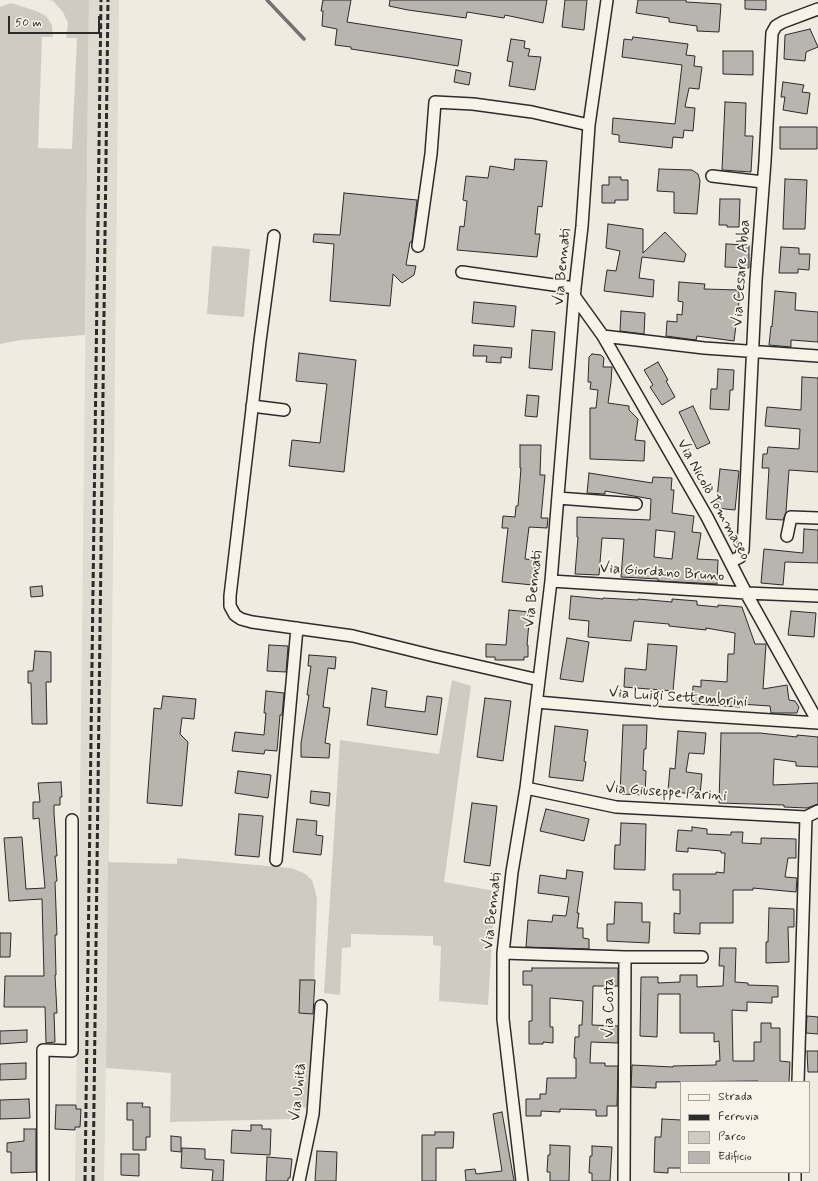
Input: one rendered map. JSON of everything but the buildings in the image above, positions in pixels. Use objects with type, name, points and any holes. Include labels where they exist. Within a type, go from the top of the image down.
[{"type":"street","name":"Via Bennati","points":[[522,1181],[502,1019],[504,953],[512,872],[526,788],[551,581],[582,226],[589,126],[607,0]]},
{"type":"street","name":"Via Cesare Abba","points":[[730,562],[740,557],[743,550],[756,280],[772,33],[776,26],[783,22],[818,10]]},
{"type":"street","points":[[418,246],[431,154],[435,102],[473,104],[532,112],[589,126]]},
{"type":"street","points":[[712,176],[763,182]]},
{"type":"street","points":[[274,236],[252,406],[230,606],[235,615],[241,619],[252,622],[353,636],[539,680]]},
{"type":"street","points":[[462,272],[575,293]]},
{"type":"street","name":"Via Nicolò Tommaseo","points":[[575,293],[603,336],[706,517],[746,593],[818,722]]},
{"type":"street","points":[[603,336],[704,348],[818,356]]},
{"type":"street","points":[[252,406],[284,410]]},
{"type":"street","points":[[558,498],[636,504]]},
{"type":"street","points":[[787,536],[792,517],[818,518]]},
{"type":"street","name":"Via Giordano Bruno","points":[[551,581],[818,596]]},
{"type":"street","points":[[276,860],[297,628]]},
{"type":"street","name":"Via Luigi Settembrini","points":[[537,702],[663,714],[818,722]]},
{"type":"street","name":"Via Giuseppe Parini","points":[[526,788],[616,807],[806,817],[818,811]]},
{"type":"street","points":[[798,1081],[806,817]]},
{"type":"street","points":[[44,1181],[44,1050],[72,1051],[72,820]]},
{"type":"street","name":"Via Costa","points":[[504,953],[625,957],[624,1181]]},
{"type":"street","points":[[625,957],[702,957]]},
{"type":"street","name":"Via Unità","points":[[299,1181],[313,1114],[321,1006]]},
{"type":"shaded area","points":[[89,0],[119,0],[104,1181],[75,1181]]},
{"type":"green space","points":[[50,0],[89,0],[85,335],[21,340],[0,344],[0,7],[11,3],[36,11],[46,16],[52,25],[53,37],[42,37],[38,148],[72,149],[77,38],[66,38],[68,23],[63,12],[53,1]]},
{"type":"green space","points":[[212,246],[250,249],[244,317],[207,314]]},
{"type":"green space","points":[[452,680],[471,686],[444,882],[495,891],[488,1005],[439,1001],[441,946],[433,945],[433,936],[351,934],[351,947],[342,948],[340,995],[324,993],[340,740],[439,754]]},
{"type":"green space","points":[[177,858],[291,868],[304,873],[312,880],[317,898],[310,1102],[305,1108],[301,1106],[298,1111],[300,1113],[294,1119],[170,1122],[171,1073],[106,1068],[108,862],[177,864]]},
{"type":"waterway","points":[[267,0],[304,39]]},
{"type":"railway","points":[[85,1181],[101,0]]},
{"type":"railway","points":[[93,1181],[108,0]]}]
